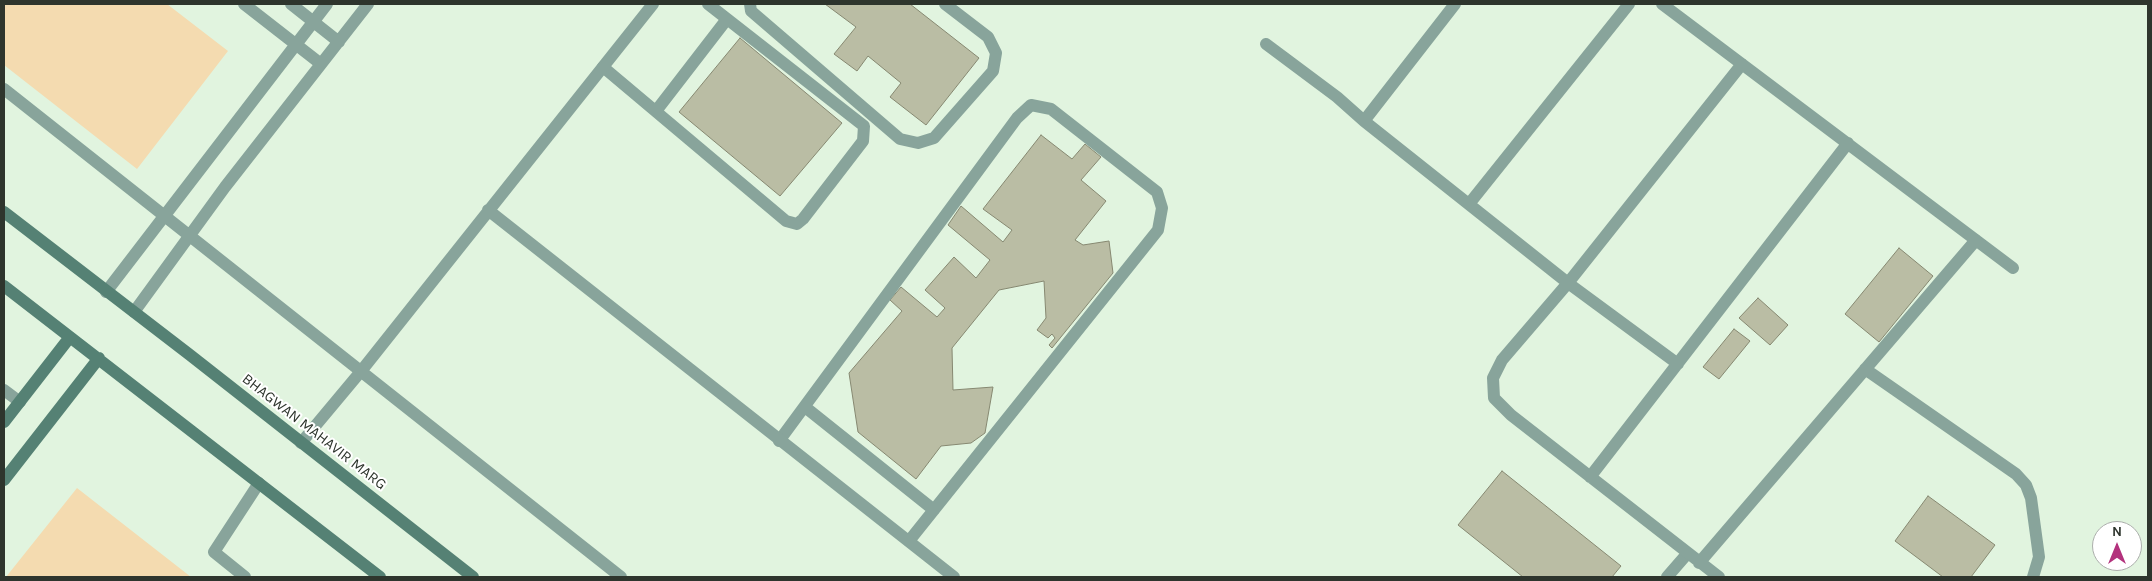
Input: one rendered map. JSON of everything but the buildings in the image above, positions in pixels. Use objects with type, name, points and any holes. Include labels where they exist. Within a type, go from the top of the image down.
[{"type":"main road","points":[[4,212],[134,312]]},
{"type":"main road","points":[[4,286],[380,577]]},
{"type":"main road","name":"BHAGWAN MAHAVIR MARG","points":[[134,312],[473,577]]},
{"type":"main road","points":[[4,422],[70,338]]},
{"type":"main road","points":[[4,480],[99,358]]},
{"type":"street","points":[[244,4],[321,64]]},
{"type":"street","points":[[291,4],[338,42]]},
{"type":"street","points":[[106,292],[327,4]]},
{"type":"street","points":[[134,312],[225,187],[368,4]]},
{"type":"street","points":[[301,443],[362,370],[653,4]]},
{"type":"street","points":[[603,66],[786,222],[797,224],[803,219],[864,140],[864,126],[708,4]]},
{"type":"street","points":[[750,4],[751,11],[900,139],[918,143],[934,138],[993,71],[996,53],[988,37],[945,4]]},
{"type":"street","points":[[1364,121],[1455,4]]},
{"type":"street","points":[[1469,204],[1629,4]]},
{"type":"street","points":[[1662,4],[2013,268]]},
{"type":"street","points":[[656,111],[728,19]]},
{"type":"street","points":[[1266,44],[1337,97],[1364,121],[1568,283],[1678,364]]},
{"type":"street","points":[[1719,577],[1687,554],[1511,415],[1494,398],[1493,378],[1502,360],[1568,283],[1742,64]]},
{"type":"street","points":[[4,89],[362,370],[621,577]]},
{"type":"street","points":[[779,441],[1017,118],[1030,105],[1051,109],[1157,192],[1162,208],[1158,230],[909,541]]},
{"type":"street","points":[[1590,478],[1848,143]]},
{"type":"street","points":[[488,210],[954,577]]},
{"type":"street","points":[[1699,563],[1976,240]]},
{"type":"street","points":[[1865,369],[2016,474],[2021,480],[2031,498],[2039,557],[2033,577]]},
{"type":"street","points":[[4,390],[20,402]]},
{"type":"street","points":[[805,407],[934,510]]},
{"type":"street","points":[[245,577],[214,552],[259,483]]},
{"type":"street","points":[[1668,577],[1687,554]]},
{"type":"shaded area","points":[[4,4],[167,4],[228,51],[137,169],[4,65]]},
{"type":"shaded area","points":[[77,488],[191,577],[6,577]]}]
